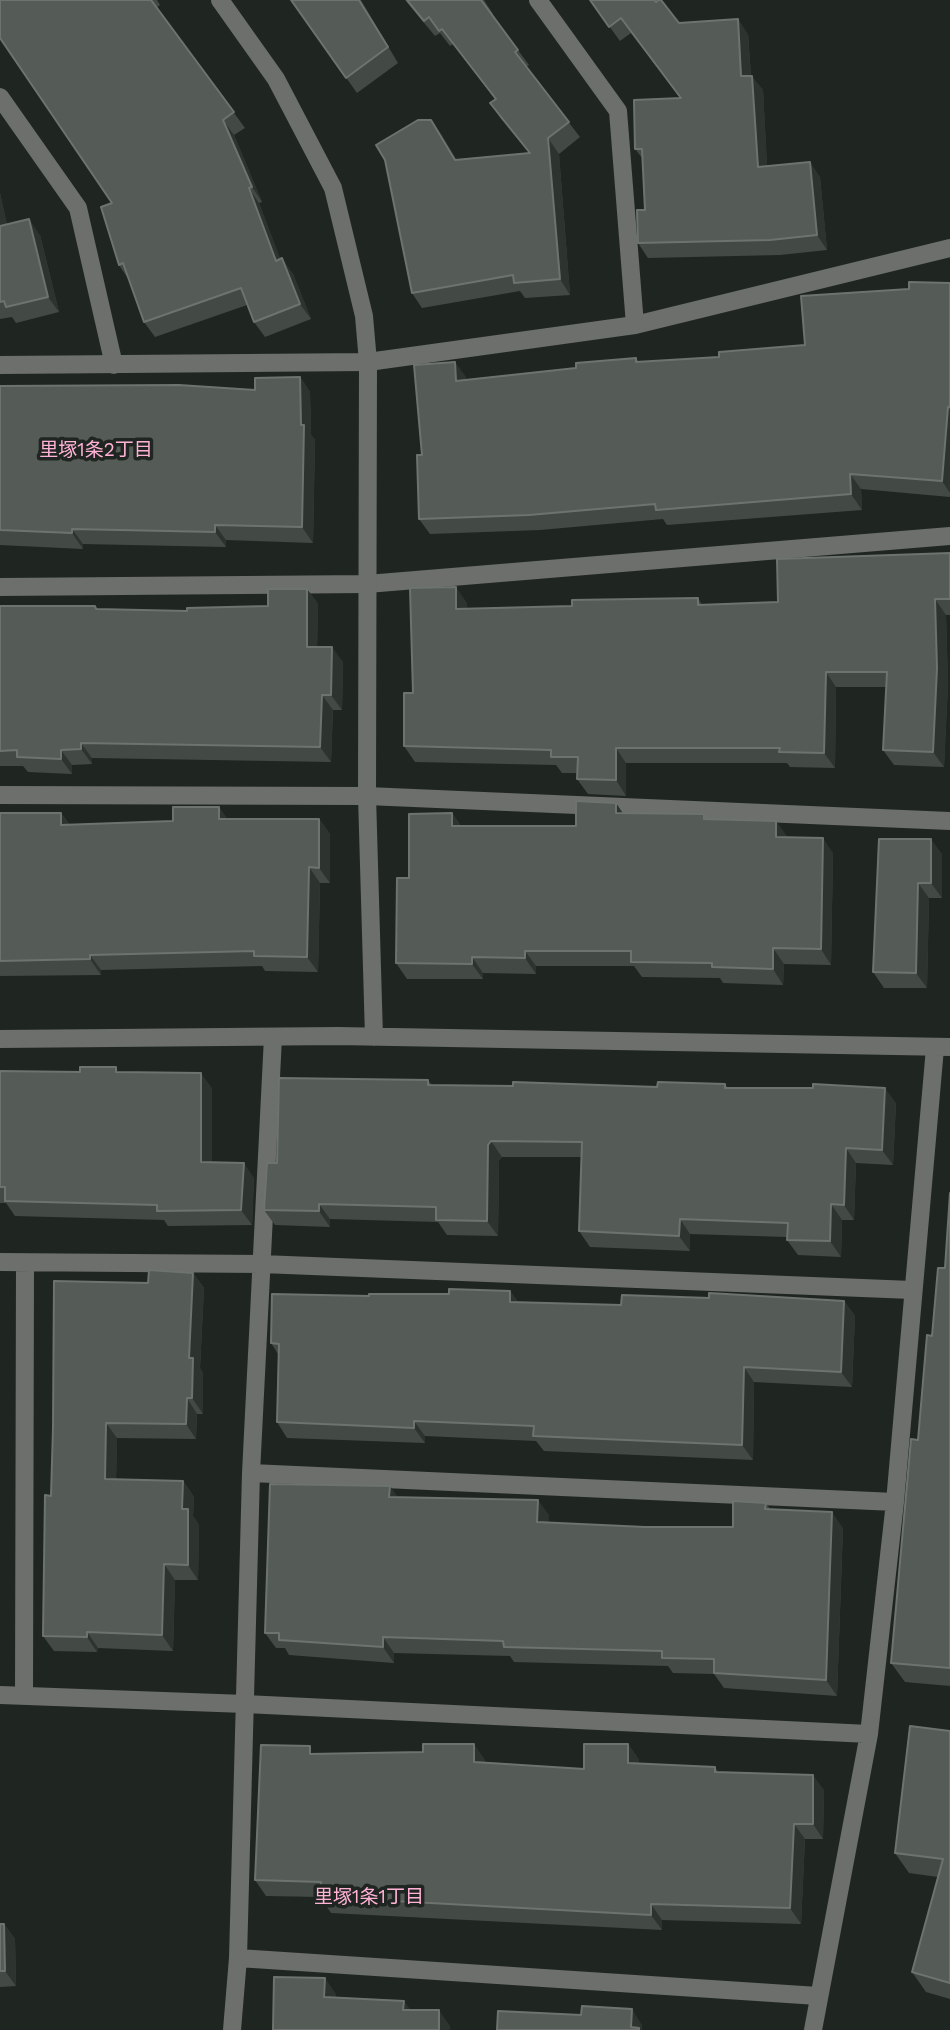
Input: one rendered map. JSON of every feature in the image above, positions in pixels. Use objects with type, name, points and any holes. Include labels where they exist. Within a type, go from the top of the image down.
[{"type":"street","points":[[220,0],[276,79],[333,188],[364,316],[369,362],[367,796],[374,1037]]},
{"type":"street","points":[[538,0],[618,111],[635,325]]},
{"type":"street","points":[[0,97],[78,208],[114,365]]},
{"type":"street","points":[[0,365],[369,362],[635,325],[950,248]]},
{"type":"street","points":[[0,587],[368,584],[950,536]]},
{"type":"street","points":[[0,795],[367,796],[950,821]]},
{"type":"street","points":[[232,2030],[238,1958],[250,1473],[273,1037]]},
{"type":"street","points":[[0,1039],[374,1037],[943,1047],[912,1290],[895,1502],[869,1734],[813,2030]]},
{"type":"street","points":[[0,1262],[262,1264],[912,1290]]},
{"type":"street","points":[[24,1696],[25,1263]]},
{"type":"street","points":[[250,1473],[895,1502]]},
{"type":"street","points":[[0,1695],[869,1734]]},
{"type":"street","points":[[238,1958],[818,1996]]},
{"type":"building","points":[[0,0],[151,0],[234,112],[223,120],[252,187],[249,188],[276,261],[282,258],[300,304],[254,322],[241,288],[144,322],[123,263],[119,265],[101,207],[112,203],[0,38]]},
{"type":"building","points":[[291,0],[359,0],[388,47],[346,78]]},
{"type":"building","points":[[407,0],[481,0],[518,50],[515,52],[569,122],[548,138],[560,279],[514,283],[513,275],[412,293],[385,160],[376,145],[418,120],[431,120],[455,160],[530,153],[490,103],[496,99],[442,29],[439,31],[429,17],[424,21]]},
{"type":"building","points":[[590,0],[661,0],[679,23],[738,19],[741,76],[752,76],[758,167],[810,162],[817,235],[770,240],[638,243],[637,210],[645,210],[642,149],[635,149],[634,100],[681,98],[621,18],[609,27]]},
{"type":"building","points":[[29,219],[48,297],[6,307],[4,301],[0,302],[0,226]]},
{"type":"building","points":[[909,282],[950,283],[950,407],[942,481],[850,474],[851,494],[656,510],[655,504],[529,515],[419,519],[417,455],[422,455],[414,365],[455,362],[456,381],[576,368],[576,363],[636,358],[636,362],[719,357],[719,352],[805,345],[801,296],[909,289]]},
{"type":"building","points":[[300,377],[301,425],[304,425],[302,527],[215,525],[215,532],[72,529],[72,533],[0,530],[0,386],[179,385],[255,390],[255,378]]},
{"type":"building","points":[[950,553],[950,599],[935,599],[937,668],[933,752],[883,750],[887,672],[826,672],[824,753],[779,752],[780,748],[616,748],[616,780],[577,779],[578,757],[551,757],[551,750],[404,746],[404,693],[413,693],[410,588],[456,587],[456,609],[572,606],[572,600],[698,598],[698,605],[778,602],[777,559]]},
{"type":"building","points":[[268,589],[307,589],[307,647],[332,647],[331,695],[322,695],[320,747],[81,743],[81,749],[61,750],[61,759],[17,757],[17,750],[0,751],[0,606],[95,606],[96,609],[187,611],[187,608],[268,606]]},
{"type":"building","points":[[576,801],[616,803],[616,813],[704,814],[704,819],[776,821],[776,837],[823,838],[821,949],[773,948],[773,969],[712,967],[712,963],[631,962],[631,951],[525,951],[525,958],[472,957],[472,964],[396,963],[397,878],[409,878],[409,814],[452,813],[452,826],[576,826]]},
{"type":"building","points":[[173,807],[219,807],[219,819],[319,819],[319,868],[309,867],[307,957],[254,956],[254,951],[90,955],[90,959],[0,961],[0,813],[61,813],[61,825],[173,821]]},
{"type":"building","points":[[879,839],[931,839],[931,883],[918,883],[916,973],[873,972]]},
{"type":"building","points":[[80,1067],[116,1067],[116,1072],[201,1073],[201,1162],[244,1163],[241,1210],[157,1211],[157,1205],[5,1201],[5,1187],[0,1187],[0,1071],[80,1072]]},
{"type":"building","points":[[279,1078],[428,1080],[428,1085],[513,1086],[513,1082],[657,1087],[658,1082],[725,1084],[725,1088],[813,1088],[813,1084],[885,1088],[882,1150],[846,1148],[844,1205],[831,1204],[830,1241],[787,1240],[788,1223],[680,1219],[679,1236],[579,1231],[582,1142],[491,1141],[488,1145],[487,1221],[436,1220],[436,1207],[319,1204],[319,1211],[264,1210],[267,1163],[277,1163]]},
{"type":"building","points":[[950,1193],[950,1668],[891,1663],[911,1439],[918,1440],[927,1335],[932,1336],[938,1268],[945,1268]]},
{"type":"building","points":[[149,1270],[193,1273],[189,1358],[193,1358],[192,1398],[187,1398],[186,1424],[106,1423],[105,1479],[183,1481],[182,1509],[188,1509],[188,1565],[164,1564],[162,1635],[87,1632],[87,1637],[43,1636],[45,1495],[51,1496],[54,1281],[148,1283]]},
{"type":"building","points":[[449,1289],[510,1291],[510,1302],[621,1305],[622,1295],[709,1298],[709,1293],[844,1301],[841,1372],[744,1367],[742,1445],[533,1436],[534,1426],[414,1421],[414,1428],[277,1422],[279,1344],[271,1343],[272,1294],[449,1294]]},
{"type":"building","points":[[270,1484],[390,1486],[389,1497],[538,1500],[537,1522],[645,1527],[733,1527],[733,1501],[766,1503],[765,1509],[832,1512],[826,1680],[714,1673],[714,1659],[662,1658],[662,1651],[504,1647],[503,1641],[383,1637],[383,1647],[279,1640],[279,1633],[265,1633]]},
{"type":"building","points":[[910,1726],[950,1731],[950,1983],[912,1972],[943,1859],[895,1853]]},
{"type":"building","points":[[423,1744],[474,1744],[474,1762],[584,1769],[584,1744],[628,1744],[628,1763],[715,1767],[715,1772],[813,1775],[813,1824],[794,1824],[790,1908],[651,1904],[651,1915],[320,1897],[321,1882],[255,1880],[261,1745],[310,1746],[310,1754],[423,1752]]},
{"type":"building","points":[[0,1924],[4,1924],[5,1971],[0,1971]]},
{"type":"building","points":[[274,1977],[325,1978],[324,1997],[404,2001],[403,2010],[439,2010],[439,2030],[273,2030]]},
{"type":"building","points":[[582,2006],[632,2009],[631,2027],[639,2030],[497,2030],[498,2011],[581,2015]]},
{"type":"district","name":"里塚1条2丁目","points":[[96,450]]},
{"type":"district","name":"里塚1条1丁目","points":[[369,1897]]}]
